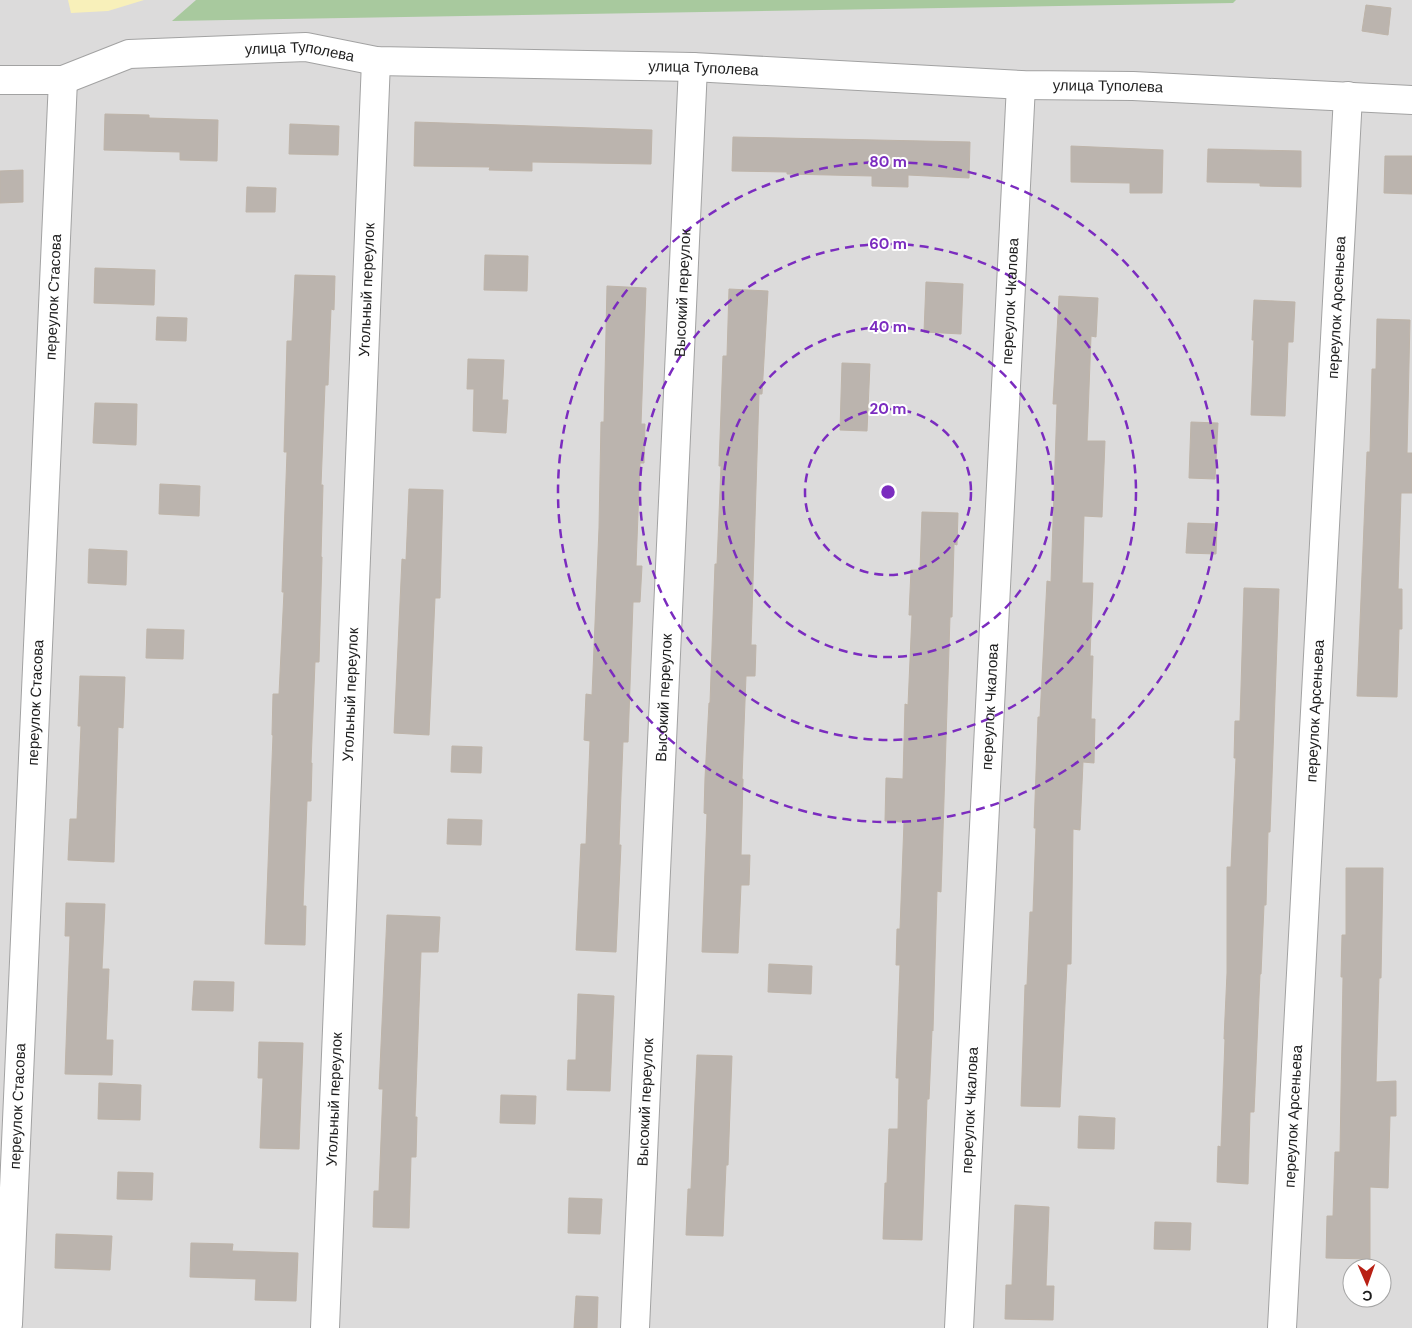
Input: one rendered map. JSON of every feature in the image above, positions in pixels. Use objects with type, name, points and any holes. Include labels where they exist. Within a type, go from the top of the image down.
[{"type":"street","name":"улица Туполева","points":[[0,80],[63,80],[129,54],[306,47],[376,61],[693,67],[1021,85],[1133,86],[1412,100]]},
{"type":"street","name":"Угольный переулок","points":[[325,1328],[376,61]]},
{"type":"street","name":"Высокий переулок","points":[[635,1328],[693,67]]},
{"type":"street","name":"переулок Стасова","points":[[13,1325],[63,80]]},
{"type":"street","name":"переулок Чкалова","points":[[959,1328],[1021,85]]},
{"type":"street","name":"переулок Арсеньева","points":[[1282,1328],[1348,96]]},
{"type":"shaded area","points":[[0,0],[1412,0],[1412,1328],[0,1328]]},
{"type":"green space","points":[[196,0],[1236,0],[1233,3],[172,21]]},
{"type":"sand","points":[[68,0],[144,0],[108,11],[71,13]]},
{"type":"building","points":[[1366,5],[1391,8],[1388,35],[1362,31]]},
{"type":"building","points":[[105,114],[149,115],[149,118],[218,120],[217,161],[180,160],[180,152],[104,150]]},
{"type":"building","points":[[415,122],[652,130],[651,164],[532,162],[532,171],[489,170],[490,167],[414,166]]},
{"type":"building","points":[[290,124],[339,126],[338,155],[289,154]]},
{"type":"building","points":[[733,137],[970,142],[969,178],[908,175],[908,187],[872,186],[872,176],[732,171]]},
{"type":"building","points":[[1071,146],[1163,150],[1162,193],[1130,193],[1130,183],[1071,182]]},
{"type":"building","points":[[1208,149],[1301,151],[1301,187],[1260,186],[1260,183],[1207,182]]},
{"type":"building","points":[[1385,156],[1412,156],[1412,194],[1384,193]]},
{"type":"building","points":[[23,170],[23,202],[0,203],[0,171]]},
{"type":"building","points":[[247,187],[276,188],[275,212],[246,212]]},
{"type":"building","points":[[485,255],[528,256],[527,291],[484,290]]},
{"type":"building","points":[[95,268],[155,270],[154,305],[94,303]]},
{"type":"building","points":[[295,275],[335,276],[334,310],[331,309],[328,385],[325,385],[321,485],[323,485],[319,662],[315,662],[311,801],[307,801],[303,906],[306,906],[305,945],[265,944],[273,694],[279,694],[284,592],[282,592],[287,452],[284,452],[287,341],[292,341]]},
{"type":"building","points":[[926,282],[963,284],[961,334],[924,332]]},
{"type":"building","points":[[607,286],[646,288],[641,424],[645,424],[644,463],[640,463],[636,566],[642,566],[640,602],[633,602],[628,742],[623,742],[616,952],[576,950],[581,844],[586,844],[590,741],[584,740],[586,694],[592,695],[601,422],[604,422]]},
{"type":"building","points":[[729,289],[768,291],[762,394],[759,394],[751,645],[756,645],[755,676],[746,676],[742,779],[741,855],[750,855],[749,885],[741,885],[738,953],[702,952],[707,814],[704,813],[705,778],[715,564],[717,564],[723,356],[727,356]]},
{"type":"building","points":[[1059,296],[1098,298],[1096,337],[1091,336],[1087,441],[1105,441],[1102,517],[1084,516],[1082,583],[1093,583],[1090,656],[1093,656],[1091,719],[1095,719],[1094,763],[1083,762],[1080,830],[1073,829],[1071,964],[1067,964],[1060,1107],[1021,1106],[1025,985],[1027,985],[1030,912],[1033,912],[1038,717],[1040,717],[1047,581],[1051,582],[1057,404],[1053,404]]},
{"type":"building","points":[[1254,300],[1295,302],[1293,342],[1288,342],[1285,416],[1251,415]]},
{"type":"building","points":[[157,317],[187,318],[186,341],[156,340]]},
{"type":"building","points":[[1377,319],[1410,320],[1407,453],[1412,453],[1412,493],[1401,493],[1398,589],[1402,589],[1402,629],[1399,629],[1397,697],[1357,696],[1367,452],[1370,452],[1372,369],[1376,369]]},
{"type":"building","points":[[468,359],[504,360],[502,400],[508,400],[506,433],[473,431],[474,389],[467,389]]},
{"type":"building","points":[[842,363],[870,364],[867,431],[840,430]]},
{"type":"building","points":[[95,403],[137,404],[136,445],[93,443]]},
{"type":"building","points":[[1191,422],[1218,423],[1215,479],[1189,478]]},
{"type":"building","points":[[160,484],[200,486],[199,516],[159,514]]},
{"type":"building","points":[[409,489],[443,490],[440,598],[435,598],[429,735],[394,733],[402,559],[406,560]]},
{"type":"building","points":[[922,512],[958,513],[957,545],[954,544],[952,617],[950,617],[941,892],[937,891],[933,1031],[929,1099],[927,1099],[922,1240],[883,1239],[889,1129],[898,1129],[899,1078],[896,1078],[900,965],[896,965],[897,929],[900,929],[904,822],[885,821],[886,778],[903,779],[905,704],[908,705],[912,615],[909,615],[911,570],[920,570]]},
{"type":"building","points":[[1188,523],[1217,524],[1216,554],[1186,553]]},
{"type":"building","points":[[89,549],[127,551],[126,585],[88,583]]},
{"type":"building","points":[[1244,588],[1279,589],[1270,832],[1268,832],[1266,905],[1264,905],[1260,974],[1254,1112],[1250,1112],[1248,1184],[1217,1182],[1218,1146],[1221,1147],[1225,1039],[1227,867],[1231,867],[1236,758],[1234,758],[1235,721],[1240,721]]},
{"type":"building","points":[[147,629],[184,630],[183,659],[146,658]]},
{"type":"building","points":[[80,676],[125,677],[123,728],[118,727],[114,862],[68,860],[70,819],[77,819],[81,726],[78,726]]},
{"type":"building","points":[[452,746],[482,747],[481,773],[451,772]]},
{"type":"building","points":[[448,819],[482,820],[481,845],[447,844]]},
{"type":"building","points":[[1346,868],[1383,868],[1381,978],[1379,978],[1376,1082],[1396,1081],[1396,1116],[1390,1116],[1388,1188],[1370,1187],[1370,1258],[1326,1258],[1327,1216],[1333,1216],[1335,1152],[1340,1152],[1342,935],[1346,935]]},
{"type":"building","points":[[66,903],[105,904],[102,969],[109,969],[106,1040],[113,1040],[112,1075],[65,1074],[70,936],[65,936]]},
{"type":"building","points":[[387,915],[440,917],[438,952],[421,952],[415,1117],[417,1117],[416,1157],[411,1157],[409,1228],[373,1227],[374,1191],[379,1191],[383,1089],[379,1089]]},
{"type":"building","points":[[769,964],[812,966],[811,994],[768,992]]},
{"type":"building","points":[[194,981],[234,982],[233,1011],[192,1010]]},
{"type":"building","points":[[578,994],[614,996],[610,1091],[567,1090],[568,1060],[576,1060]]},
{"type":"building","points":[[259,1042],[303,1043],[299,1149],[260,1148],[263,1078],[258,1078]]},
{"type":"building","points":[[697,1055],[732,1056],[723,1236],[686,1235],[688,1189],[691,1189]]},
{"type":"building","points":[[99,1083],[141,1085],[140,1120],[98,1119]]},
{"type":"building","points":[[501,1095],[536,1096],[535,1124],[500,1123]]},
{"type":"building","points":[[1079,1116],[1115,1118],[1114,1149],[1078,1148]]},
{"type":"building","points":[[118,1172],[153,1173],[152,1200],[117,1199]]},
{"type":"building","points":[[569,1198],[602,1199],[600,1234],[568,1233]]},
{"type":"building","points":[[1015,1205],[1049,1207],[1046,1286],[1054,1286],[1053,1320],[1005,1319],[1006,1285],[1012,1285]]},
{"type":"building","points":[[1155,1222],[1191,1223],[1190,1250],[1154,1249]]},
{"type":"building","points":[[56,1234],[112,1236],[110,1270],[55,1268]]},
{"type":"building","points":[[191,1243],[233,1244],[232,1251],[298,1253],[296,1301],[255,1300],[256,1279],[190,1277]]},
{"type":"building","points":[[576,1296],[598,1297],[597,1328],[574,1328]]}]
